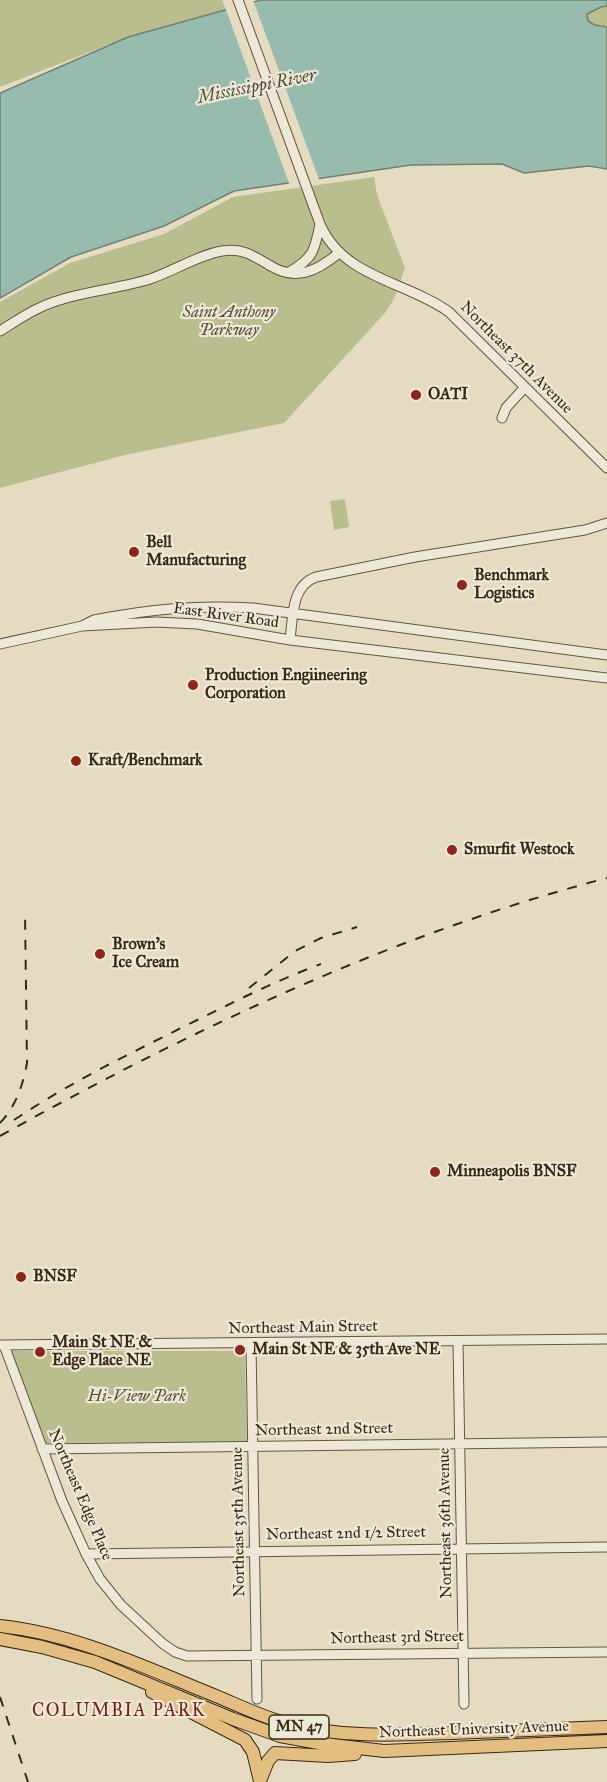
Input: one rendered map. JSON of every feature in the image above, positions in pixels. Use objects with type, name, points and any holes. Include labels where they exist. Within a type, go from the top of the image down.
[{"type":"main road","name":"Northeast University Avenue","points":[[4,1626],[70,1640],[134,1662],[287,1724],[315,1730],[345,1734],[389,1735],[607,1727]]},
{"type":"main road","name":"Northeast University Avenue","points":[[5,1640],[42,1647],[95,1662],[280,1736],[324,1744],[384,1751],[607,1741]]},
{"type":"main road","points":[[123,1674],[164,1699],[245,1740],[253,1752],[260,1782]]},
{"type":"main road","points":[[260,1782],[268,1761],[275,1753],[328,1756],[384,1751]]},
{"type":"street","name":"Northeast 37th Avenue","points":[[238,0],[327,238],[339,253],[362,269],[424,296],[449,312],[607,468]]},
{"type":"street","points":[[289,272],[303,264],[312,255],[320,224]]},
{"type":"street","points":[[0,331],[39,308],[58,301],[115,289],[152,278],[214,253],[236,250],[248,252],[277,269],[298,274],[314,271],[339,253]]},
{"type":"street","points":[[502,418],[506,408],[525,387]]},
{"type":"street","points":[[290,640],[296,597],[303,584],[316,577],[415,557],[585,530],[607,523]]},
{"type":"street","name":"East River Road","points":[[82,626],[94,620],[172,608],[216,606],[294,613],[607,655]]},
{"type":"street","name":"East River Road","points":[[82,626],[156,622],[197,624],[290,640],[607,678]]},
{"type":"street","points":[[0,644],[82,626]]},
{"type":"street","name":"Northeast Main Street","points":[[2,1345],[607,1340]]},
{"type":"street","name":"Northeast 36th Avenue","points":[[458,1342],[464,1704]]},
{"type":"street","name":"Northeast 35th Avenue","points":[[251,1344],[257,1699]]},
{"type":"street","name":"Northeast Edge Place","points":[[2,1345],[62,1501],[100,1579],[121,1605],[162,1643],[175,1652],[187,1656]]},
{"type":"street","name":"Northeast 2nd Street","points":[[42,1449],[607,1442]]},
{"type":"street","name":"Northeast 2nd 1/2 Street","points":[[86,1554],[607,1547]]},
{"type":"street","name":"Northeast 3rd Street","points":[[187,1656],[607,1652]]},
{"type":"green space","points":[[0,0],[222,0],[226,10],[128,37],[0,87]]},
{"type":"green space","points":[[607,6],[607,27],[588,21],[587,14]]},
{"type":"green space","name":"Saint Anthony Parkway","points":[[374,177],[377,195],[405,268],[394,299],[385,313],[284,423],[125,455],[0,488],[0,302],[70,263],[164,234],[233,197]]},
{"type":"green space","points":[[345,499],[349,527],[334,530],[330,501]]},
{"type":"green space","name":"Hi-View Park","points":[[11,1351],[245,1351],[247,1442],[46,1443]]},
{"type":"water","name":"Mississippi River","points":[[261,0],[607,0],[607,6],[587,14],[588,21],[607,27],[607,169],[589,166],[524,173],[502,164],[411,165],[234,191],[164,226],[71,257],[0,298],[0,93],[128,37]]},
{"type":"pier","points":[[253,0],[320,182],[290,186],[225,7]]},
{"type":"railway","points":[[0,1136],[146,1058],[296,988],[449,927],[607,878]]},
{"type":"railway","points":[[0,1123],[18,1095],[27,1063],[25,913]]},
{"type":"railway","points":[[249,988],[295,951],[321,938],[357,927]]},
{"type":"railway","points":[[14,1120],[74,1083],[137,1050],[249,995],[321,964]]},
{"type":"railway","points":[[0,1697],[28,1782]]},
{"type":"place","name":"OATI","points":[[416,395]]},
{"type":"place","name":"Bell Manufacturing","points":[[134,552]]},
{"type":"place","name":"Benchmark Logistics","points":[[462,585]]},
{"type":"place","name":"Production Engiineering Corporation","points":[[193,685]]},
{"type":"place","name":"Kraft/Benchmark","points":[[76,761]]},
{"type":"place","name":"Smurfit Westock","points":[[452,850]]},
{"type":"place","name":"Brown's Ice Cream","points":[[100,954]]},
{"type":"place","name":"Minneapolis BNSF","points":[[435,1172]]},
{"type":"place","name":"BNSF","points":[[21,1277]]},
{"type":"place","name":"Main St NE & 35th Ave NE","points":[[240,1350]]},
{"type":"place","name":"Main St NE & Edge Place NE","points":[[40,1352]]},
{"type":"district","name":"COLUMBIA PARK","points":[[119,1712]]}]
